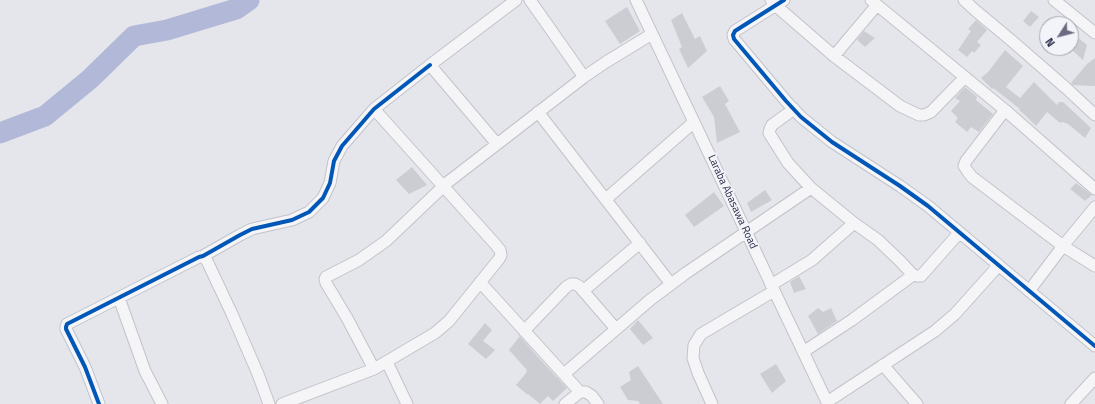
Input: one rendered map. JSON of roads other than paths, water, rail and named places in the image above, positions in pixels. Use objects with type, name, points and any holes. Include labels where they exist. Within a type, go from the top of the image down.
[{"type":"street","points":[[99,404],[85,367],[66,327],[70,322],[203,256],[252,229],[292,220],[309,212],[323,198],[330,183],[334,161],[342,146],[374,109],[516,0]]},
{"type":"street","points":[[530,0],[584,77]]},
{"type":"street","name":"Laraba Abasawa Road","points":[[636,0],[828,403]]},
{"type":"street","points":[[964,0],[1095,115]]},
{"type":"street","points":[[1054,0],[1095,33]]},
{"type":"street","points":[[965,77],[931,112],[924,115],[919,115],[900,106],[834,56],[777,2],[735,31],[734,35],[734,40],[786,101],[802,117],[832,142],[928,206],[1095,346]]},
{"type":"street","points":[[834,56],[874,3],[1005,110],[1095,189]]},
{"type":"street","points":[[374,369],[325,279],[330,274],[359,260],[386,241],[443,186],[584,77],[652,34]]},
{"type":"street","points":[[430,65],[497,144]]},
{"type":"street","points":[[282,404],[374,369],[435,333],[449,321],[500,259],[500,250],[496,244],[374,109]]},
{"type":"street","points":[[794,109],[772,125],[769,133],[788,163],[811,188],[854,223],[878,240],[900,260],[913,275],[921,276],[959,233]]},
{"type":"street","points":[[1005,110],[966,161],[964,166],[972,177],[1063,246],[1095,266]]},
{"type":"street","points":[[538,112],[672,284]]},
{"type":"street","points":[[606,199],[694,122]]},
{"type":"street","points":[[564,374],[650,300],[686,273],[811,188]]},
{"type":"street","points":[[1030,291],[1063,246],[1095,207]]},
{"type":"street","points":[[712,404],[693,358],[694,345],[701,334],[773,288],[812,260],[854,223]]},
{"type":"street","points":[[583,291],[640,243]]},
{"type":"street","points":[[203,256],[207,261],[232,314],[258,374],[269,404]]},
{"type":"street","points":[[828,403],[935,331],[955,314],[999,265]]},
{"type":"street","points":[[803,352],[852,320],[913,275]]},
{"type":"street","points":[[480,282],[580,392]]},
{"type":"street","points":[[524,331],[566,287],[571,284],[579,286],[616,330]]},
{"type":"street","points":[[119,298],[145,371],[162,404]]},
{"type":"street","points":[[387,362],[407,404]]},
{"type":"street","points":[[883,365],[917,404]]},
{"type":"street","points":[[1071,404],[1095,378]]},
{"type":"street","points":[[565,404],[580,392],[586,392],[592,396],[598,404]]},
{"type":"waterway","points":[[0,133],[45,116],[90,79],[134,36],[167,30],[236,9],[249,0]]}]
